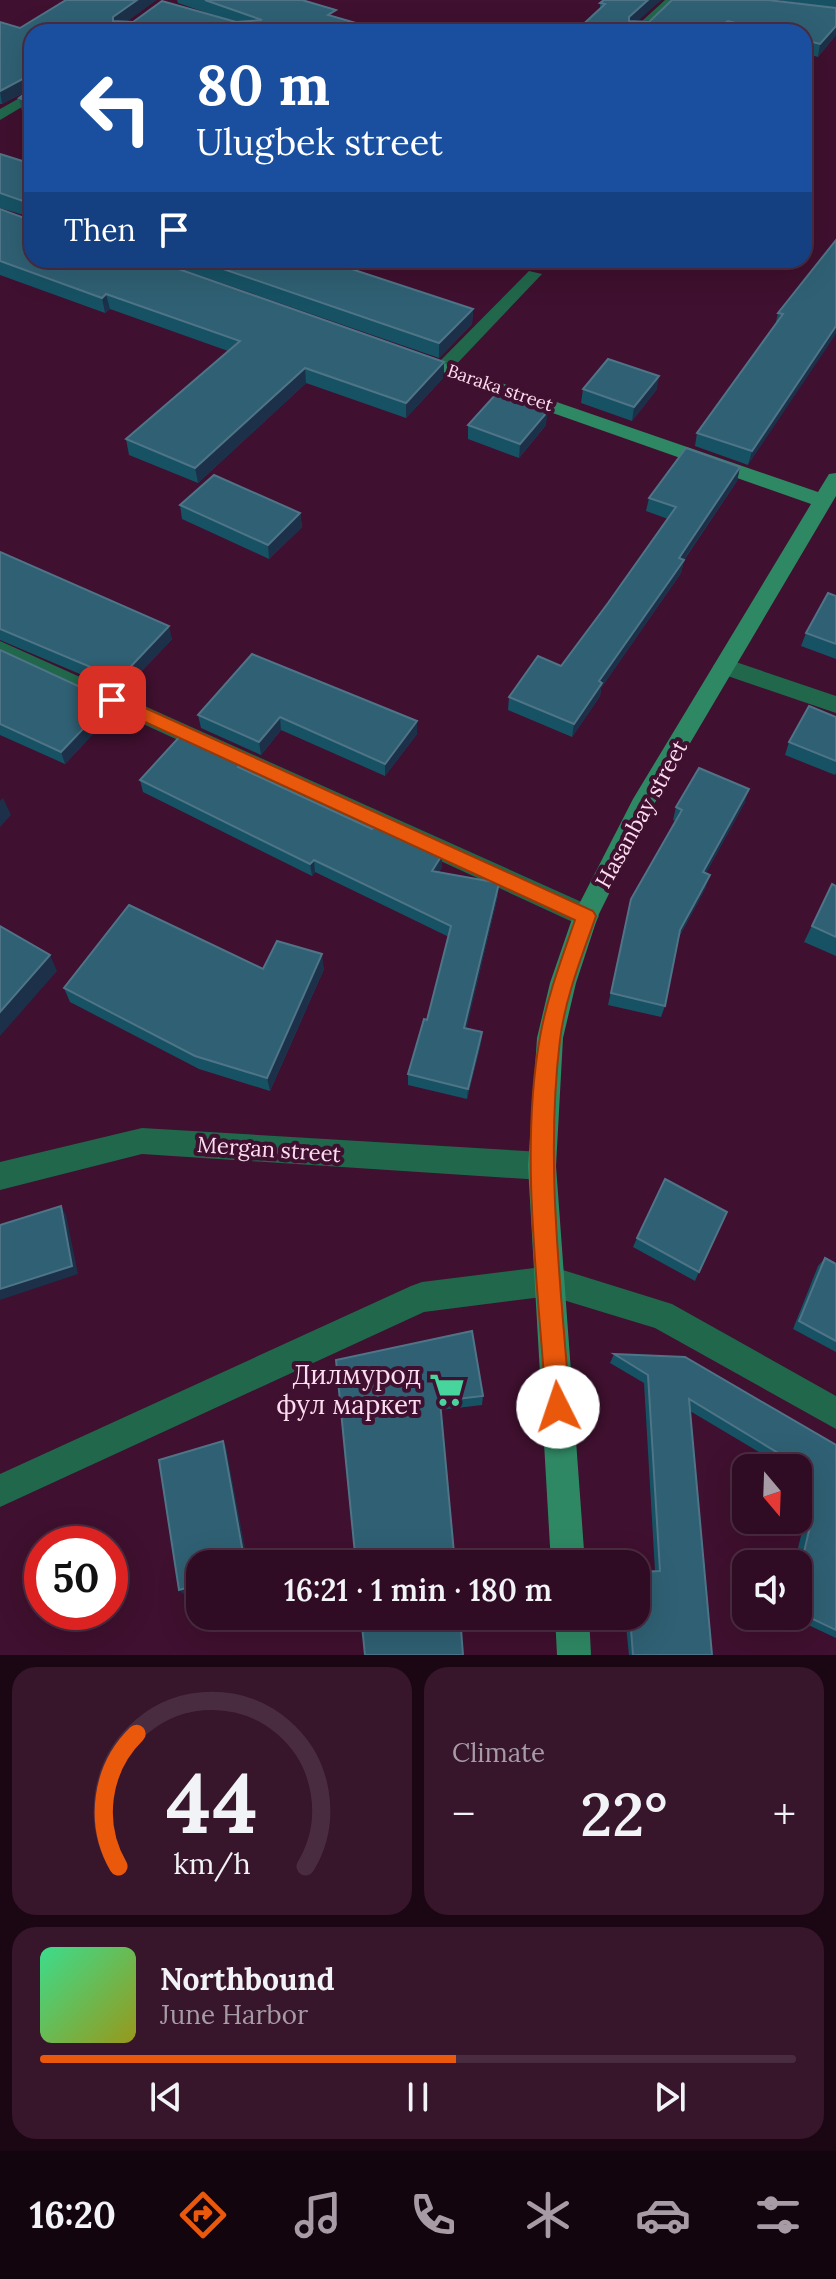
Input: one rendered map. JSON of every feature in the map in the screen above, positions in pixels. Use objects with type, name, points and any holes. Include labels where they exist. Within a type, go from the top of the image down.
[{"type":"main road","name":"Baraka street","points":[[398,352],[830,490]]},
{"type":"main road","name":"Hasanbay street","points":[[567,1550],[542,1166],[550,1038],[563,983],[586,916],[641,806],[830,490]]},
{"type":"main road","points":[[573,1630],[574,1655]]},
{"type":"street","points":[[646,24],[673,0]]},
{"type":"street","points":[[0,116],[24,100]]},
{"type":"street","points":[[0,649],[586,916]]},
{"type":"street","points":[[724,666],[836,705]]},
{"type":"street","name":"Mergan street","points":[[0,1176],[142,1141],[542,1166]]},
{"type":"street","points":[[0,1491],[422,1297],[550,1281],[661,1315],[836,1413]]},
{"type":"lane","points":[[443,368],[534,274]]},
{"type":"building","points":[[66,0],[137,0],[113,17],[113,21],[133,22],[162,1],[236,22],[262,20],[205,0],[302,0],[336,10],[328,15],[359,24],[27,24]]},
{"type":"building","points":[[604,0],[648,0],[629,17],[629,21],[649,22],[672,0],[768,0],[836,8],[836,26],[820,44],[812,42],[812,24],[740,24],[728,21],[723,24],[584,24],[605,4],[600,3]]},
{"type":"building","points":[[0,22],[20,28],[24,26],[24,78],[0,91]]},
{"type":"building","points":[[0,154],[24,162],[24,201],[0,193]]},
{"type":"building","points":[[0,209],[24,218],[24,268],[176,268],[444,362],[406,403],[305,368],[195,468],[126,439],[240,341],[106,294],[102,298],[0,261]]},
{"type":"building","points":[[836,240],[836,326],[752,451],[697,433],[783,314],[778,313]]},
{"type":"building","points":[[220,268],[348,268],[473,309],[439,343]]},
{"type":"building","points":[[608,359],[659,376],[634,407],[583,389]]},
{"type":"building","points":[[497,393],[548,411],[520,444],[468,425]]},
{"type":"building","points":[[686,448],[740,467],[679,558],[684,560],[599,681],[602,683],[574,724],[509,697],[538,656],[561,666],[608,603],[676,507],[649,498]]},
{"type":"building","points":[[214,475],[300,513],[268,545],[180,505]]},
{"type":"building","points":[[0,552],[169,626],[119,679],[0,629]]},
{"type":"building","points":[[828,593],[836,596],[836,644],[806,633]]},
{"type":"building","points":[[0,650],[102,697],[93,706],[101,710],[61,752],[0,724]]},
{"type":"building","points":[[252,654],[417,721],[385,764],[280,717],[259,742],[198,715]]},
{"type":"building","points":[[809,706],[836,717],[836,761],[789,742]]},
{"type":"building","points":[[182,734],[243,761],[238,767],[372,829],[375,825],[442,855],[432,871],[499,883],[464,1028],[482,1032],[468,1089],[408,1074],[424,1019],[427,1020],[451,926],[314,860],[310,864],[140,780]]},
{"type":"building","points":[[699,768],[749,789],[703,872],[710,875],[680,930],[665,1006],[611,993],[631,899],[682,810],[676,807]]},
{"type":"building","points":[[832,884],[836,886],[836,937],[812,926]]},
{"type":"building","points":[[129,905],[263,969],[277,941],[322,954],[267,1078],[195,1056],[64,988]]},
{"type":"building","points":[[0,926],[50,955],[0,1012]]},
{"type":"building","points":[[665,1179],[727,1212],[699,1272],[637,1238]]},
{"type":"building","points":[[61,1206],[72,1266],[0,1289],[0,1225]]},
{"type":"building","points":[[825,1258],[836,1264],[836,1341],[799,1321]]},
{"type":"building","points":[[472,1331],[483,1396],[440,1401],[454,1550],[355,1550],[336,1360]]},
{"type":"building","points":[[614,1354],[685,1357],[836,1445],[836,1630],[812,1619],[812,1550],[804,1550],[808,1534],[812,1534],[812,1454],[780,1454],[689,1399],[712,1655],[633,1655],[631,1630],[650,1630],[650,1571],[660,1571],[648,1375]]},
{"type":"building","points":[[223,1441],[242,1550],[186,1550],[186,1588],[179,1590],[159,1460]]},
{"type":"building","points":[[362,1630],[461,1630],[463,1655],[365,1655]]},
{"type":"place","name":"Дилмурод фул маркет","points":[[447,1390]]},
{"type":"route","points":[[112,700],[586,916],[563,983],[550,1038],[545,1095],[542,1166],[558,1407]]}]
